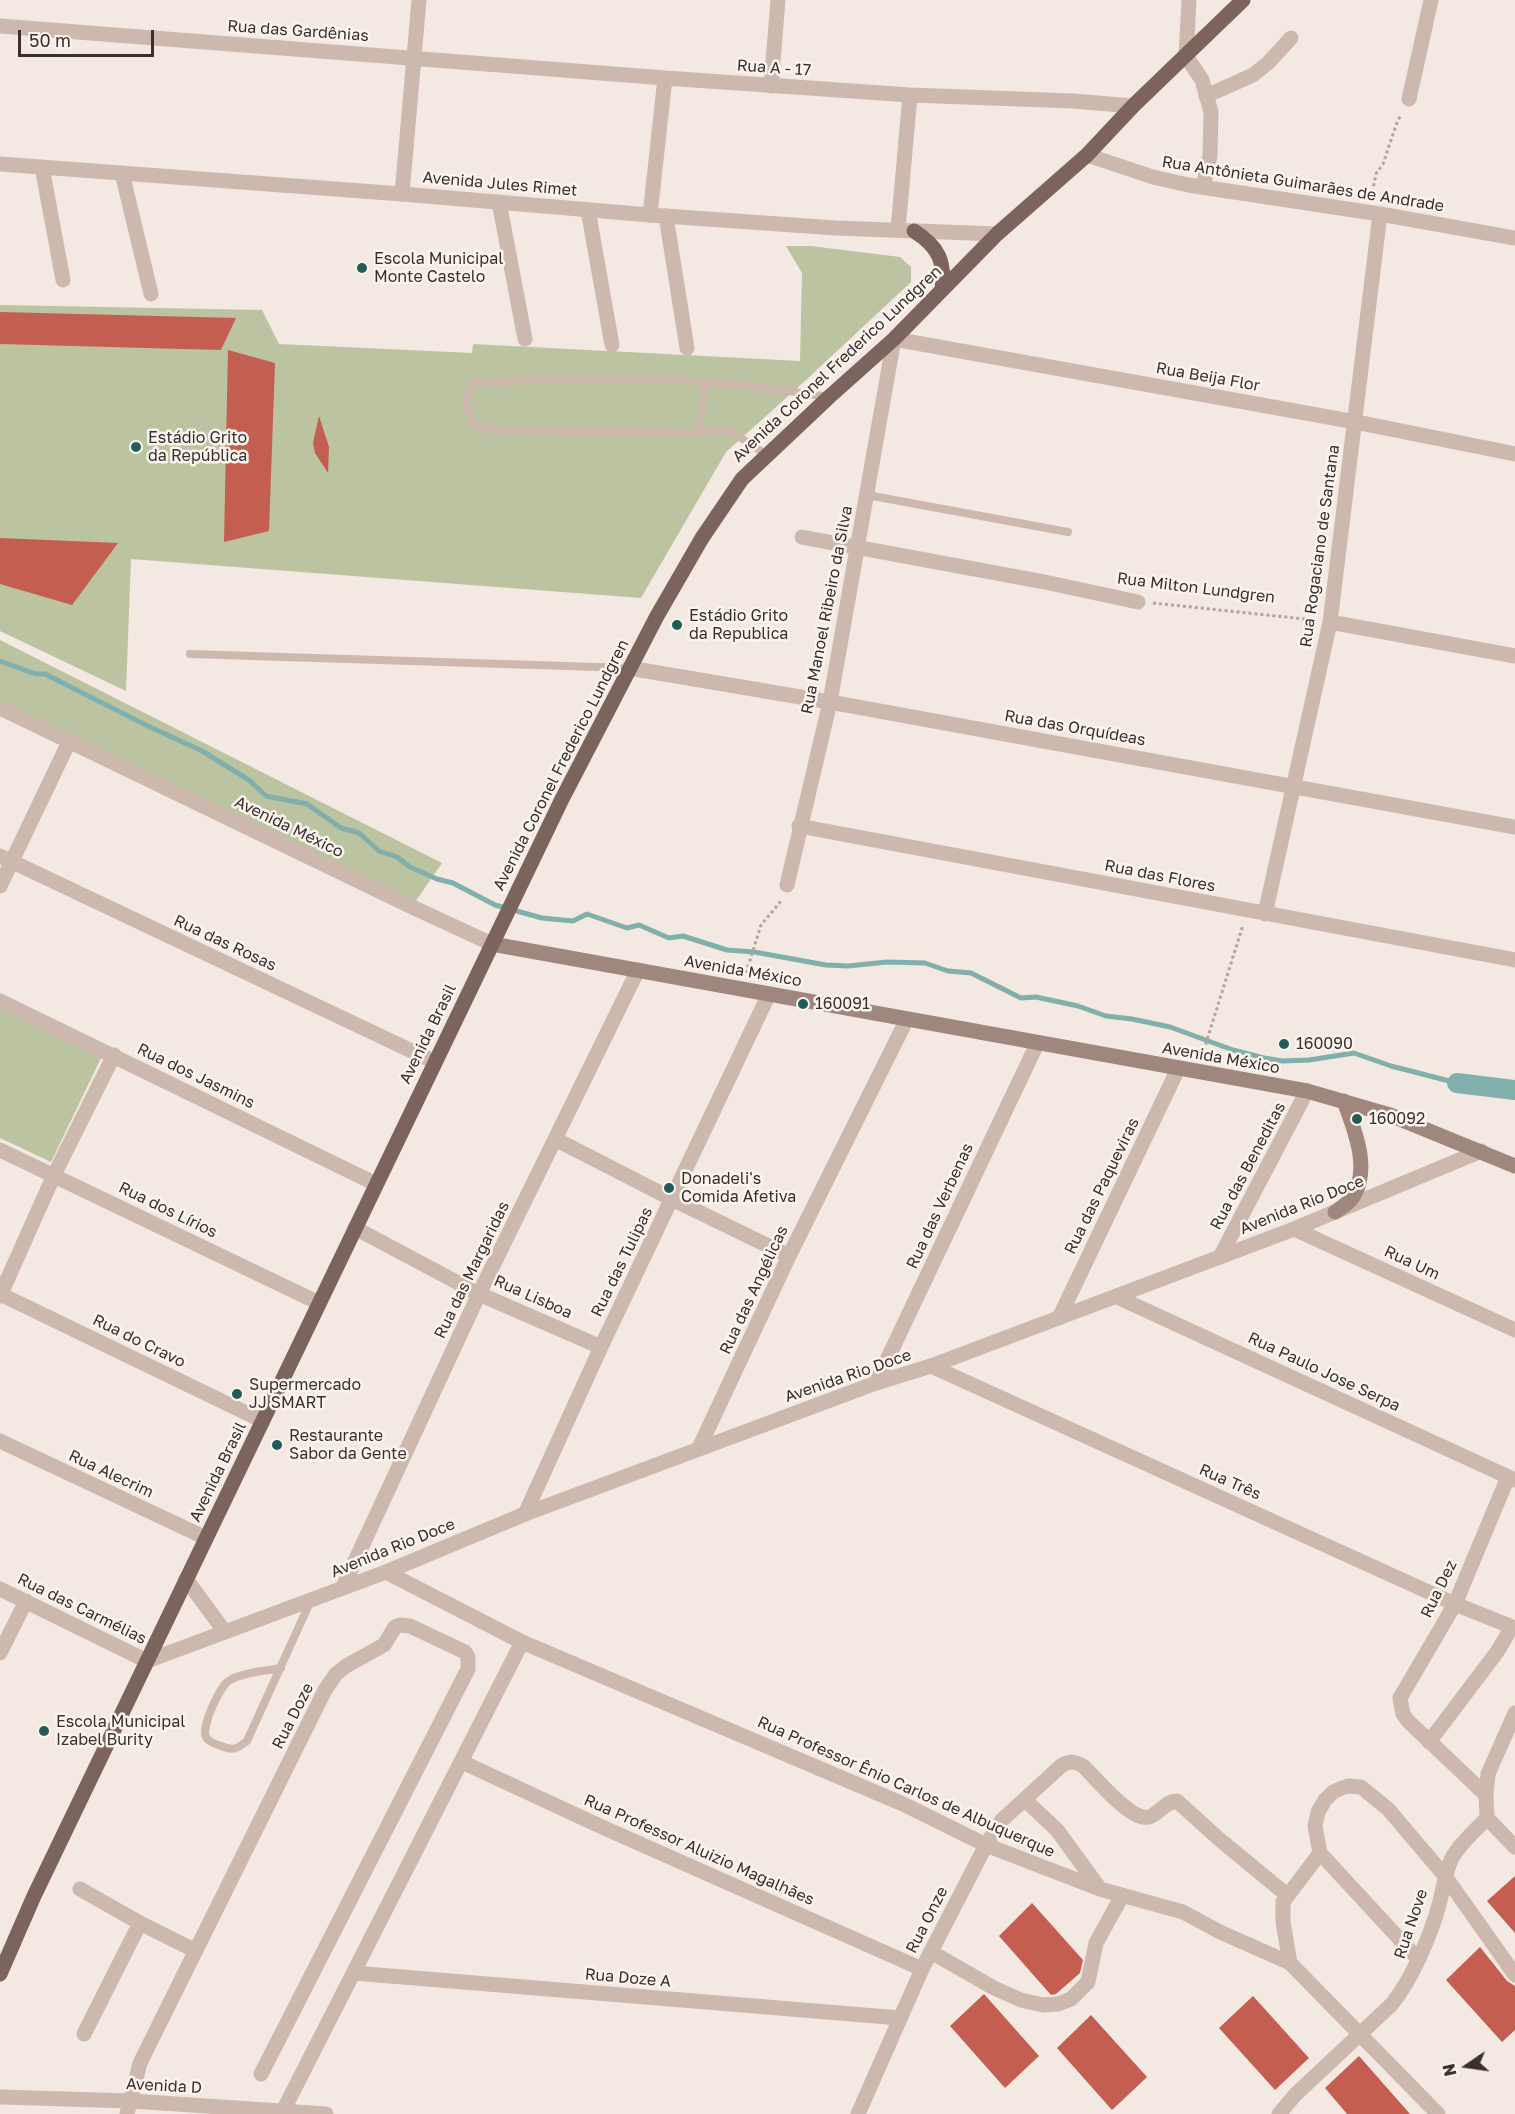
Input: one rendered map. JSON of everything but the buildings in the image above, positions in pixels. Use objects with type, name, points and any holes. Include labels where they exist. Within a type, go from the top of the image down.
[{"type":"main road","name":"Avenida Coronel Frederico Lundgren","points":[[502,922],[629,668],[702,538],[742,479],[894,339],[997,234],[1087,155],[1133,106],[1244,0]]},
{"type":"main road","points":[[914,231],[929,241],[939,255],[944,272],[942,290]]},
{"type":"main road","name":"Avenida Brasil","points":[[0,1974],[34,1896],[502,922]]},
{"type":"main road","name":"Avenida México","points":[[492,944],[1307,1091],[1390,1115],[1515,1166]]},
{"type":"main road","points":[[1335,1212],[1352,1199],[1358,1187],[1360,1168],[1358,1138],[1344,1101]]},
{"type":"street","points":[[402,194],[419,0]]},
{"type":"street","points":[[771,86],[778,0]]},
{"type":"street","points":[[1189,0],[1186,56],[1202,80],[1211,112],[1210,156],[1203,187]]},
{"type":"street","points":[[1409,99],[1431,0]]},
{"type":"street","name":"Rua das Gardênias","points":[[0,26],[414,58]]},
{"type":"street","points":[[1206,96],[1252,75],[1268,63],[1291,38]]},
{"type":"street","name":"Rua A - 17","points":[[414,58],[771,86],[1133,106]]},
{"type":"street","points":[[650,215],[665,78]]},
{"type":"street","points":[[898,230],[910,95]]},
{"type":"street","name":"Rua Antônieta Guimarães de Andrade","points":[[1087,155],[1153,177],[1203,187],[1374,213],[1515,238]]},
{"type":"street","name":"Avenida Jules Rimet","points":[[0,164],[650,215],[836,228],[997,234]]},
{"type":"street","points":[[42,167],[63,280]]},
{"type":"street","points":[[122,173],[151,294]]},
{"type":"street","points":[[499,202],[525,339]]},
{"type":"street","points":[[588,210],[612,345]]},
{"type":"street","name":"Rua Rogaciano de Santana","points":[[1265,914],[1330,622],[1356,422],[1374,213]]},
{"type":"street","points":[[666,216],[687,348]]},
{"type":"street","name":"Rua Beija Flor","points":[[894,339],[1356,422],[1515,454]]},
{"type":"street","name":"Rua Manoel Ribeiro da Silva","points":[[787,885],[799,826],[830,702],[894,339]]},
{"type":"street","name":"Rua Milton Lundgren","points":[[802,537],[1138,602]]},
{"type":"street","points":[[1330,622],[1515,656]]},
{"type":"street","name":"Rua das Orquídeas","points":[[629,668],[830,702],[1515,827]]},
{"type":"street","name":"Avenida México","points":[[0,708],[492,944]]},
{"type":"street","points":[[0,886],[6,859],[69,742]]},
{"type":"street","name":"Rua das Flores","points":[[799,826],[1515,960]]},
{"type":"street","name":"Rua das Rosas","points":[[6,859],[435,1062]]},
{"type":"street","name":"Rua das Margaridas","points":[[343,1587],[479,1294],[638,970]]},
{"type":"street","name":"Rua das Tulipas","points":[[525,1514],[601,1347],[769,994]]},
{"type":"street","name":"Rua dos Jasmins","points":[[0,1001],[376,1184]]},
{"type":"street","name":"Rua das Angélicas","points":[[699,1448],[789,1256],[907,1019]]},
{"type":"street","name":"Rua das Verbenas","points":[[876,1383],[1037,1044]]},
{"type":"street","points":[[0,1295],[54,1175],[114,1055]]},
{"type":"street","name":"Rua das Paqueviras","points":[[1059,1318],[1178,1069]]},
{"type":"street","name":"Rua das Beneditas","points":[[1220,1257],[1307,1091]]},
{"type":"street","points":[[555,1139],[672,1200],[789,1256]]},
{"type":"street","name":"Rua dos Lírios","points":[[0,1150],[319,1303]]},
{"type":"street","name":"Avenida Rio Doce","points":[[147,1661],[386,1572],[525,1514],[699,1448],[1117,1297],[1294,1229],[1481,1151]]},
{"type":"street","name":"Rua Lisboa","points":[[355,1228],[479,1294],[601,1347]]},
{"type":"street","name":"Rua Um","points":[[1294,1229],[1515,1330]]},
{"type":"street","name":"Rua do Cravo","points":[[0,1295],[262,1421]]},
{"type":"street","name":"Rua Paulo Jose Serpa","points":[[1117,1297],[1511,1479]]},
{"type":"street","name":"Rua Três","points":[[931,1366],[1455,1604],[1513,1628]]},
{"type":"street","name":"Rua Alecrim","points":[[0,1442],[206,1538]]},
{"type":"street","name":"Rua Dez","points":[[1429,1742],[1403,1714],[1400,1698],[1455,1604],[1511,1479]]},
{"type":"street","name":"Rua Professor Ênio Carlos de Albuquerque","points":[[386,1572],[522,1642],[903,1804],[986,1845],[1100,1889],[1183,1912],[1290,1963],[1438,2114]]},
{"type":"street","points":[[186,1579],[225,1632]]},
{"type":"street","name":"Rua das Carmélias","points":[[0,1589],[147,1661]]},
{"type":"street","points":[[0,1653],[26,1601]]},
{"type":"street","name":"Rua Doze","points":[[129,2108],[140,2063],[325,1690],[336,1674],[355,1660],[384,1645],[395,1627],[410,1626],[465,1652],[468,1657],[468,1669],[261,2074]]},
{"type":"street","points":[[1486,1795],[1429,1742],[1513,1628]]},
{"type":"street","points":[[283,2111],[522,1642]]},
{"type":"street","points":[[1515,1713],[1488,1774],[1486,1795],[1487,1818],[1515,1847]]},
{"type":"street","name":"Rua Professor Aluizio Magalhães","points":[[462,1762],[602,1827],[922,1969]]},
{"type":"street","name":"Rua Onze","points":[[858,2114],[922,1969],[986,1845],[1002,1820],[1062,1765],[1077,1762],[1083,1766],[1130,1812],[1140,1818],[1150,1816],[1172,1801],[1177,1801],[1287,1895]]},
{"type":"street","points":[[1418,1959],[1320,1853],[1315,1826],[1318,1812],[1333,1792],[1348,1786],[1361,1787],[1388,1809],[1445,1876],[1515,1975]]},
{"type":"street","points":[[1025,1800],[1057,1830],[1100,1889]]},
{"type":"street","name":"Rua Nove","points":[[1279,2114],[1295,2095],[1398,1996],[1412,1975],[1438,1907],[1451,1859],[1487,1818]]},
{"type":"street","points":[[1290,1963],[1282,1910],[1283,1902],[1320,1853]]},
{"type":"street","points":[[80,1889],[196,1951]]},
{"type":"street","points":[[931,1952],[994,1988],[1021,2000],[1043,2005],[1058,2004],[1071,1999],[1088,1982],[1096,1943],[1122,1896]]},
{"type":"street","points":[[84,2034],[140,1923]]},
{"type":"street","name":"Rua Doze A","points":[[354,1973],[900,2018]]},
{"type":"street","name":"Avenida D","points":[[0,2097],[129,2108],[326,2114]]},
{"type":"lane","points":[[767,455],[732,432],[720,429],[699,433],[489,430],[473,424],[466,402],[471,383],[493,381],[660,379],[762,387],[829,397]]},
{"type":"lane","points":[[699,433],[704,382]]},
{"type":"lane","points":[[867,495],[1068,532]]},
{"type":"lane","points":[[190,654],[629,668]]},
{"type":"lane","points":[[281,1668],[229,1680],[223,1686],[204,1727],[204,1735],[208,1741],[230,1750],[239,1748],[247,1741],[281,1668],[312,1600]]},
{"type":"path","points":[[1374,213],[1376,174],[1383,164],[1396,125],[1409,99]]},
{"type":"path","name":"Rua Milton Lundgren","points":[[1138,602],[1330,622]]},
{"type":"path","points":[[751,960],[761,926],[783,898],[787,885]]},
{"type":"path","points":[[1198,1072],[1246,911]]},
{"type":"green space","points":[[786,246],[811,246],[900,257],[911,267],[911,282],[726,452],[641,598],[131,559],[126,691],[0,631],[0,305],[262,310],[279,344],[472,353],[473,344],[800,361],[802,273]]},
{"type":"green space","points":[[0,640],[442,863],[413,905],[0,705]]},
{"type":"green space","points":[[0,1006],[102,1056],[51,1162],[0,1138]]},
{"type":"waterway","points":[[0,661],[36,674],[45,674],[202,751],[249,780],[266,796],[307,804],[341,828],[359,833],[379,851],[397,857],[410,867],[437,879],[453,883],[495,905],[542,918],[573,921],[587,914],[627,928],[639,925],[669,938],[683,936],[727,950],[754,952],[826,965],[925,963],[948,971],[971,973],[1021,998],[1036,997],[1078,1006],[1106,1016],[1170,1027],[1233,1050],[1264,1058],[1282,1061],[1309,1060],[1354,1053],[1391,1066],[1457,1083]]},
{"type":"waterway","points":[[1457,1083],[1515,1090]]},
{"type":"place","name":"Escola Municipal Monte Castelo","points":[[362,268]]},
{"type":"place","name":"Estádio Grito da República","points":[[136,447]]},
{"type":"place","name":"Estádio Grito da Republica","points":[[677,625]]},
{"type":"place","name":"160091","points":[[803,1004]]},
{"type":"place","name":"160090","points":[[1284,1044]]},
{"type":"place","name":"160092","points":[[1357,1119]]},
{"type":"place","name":"Donadeli's Comida Afetiva","points":[[669,1188]]},
{"type":"place","name":"Supermercado JJ SMART","points":[[237,1394]]},
{"type":"place","name":"Restaurante Sabor da Gente","points":[[277,1445]]},
{"type":"place","name":"Escola Municipal Izabel Burity","points":[[44,1731]]}]
